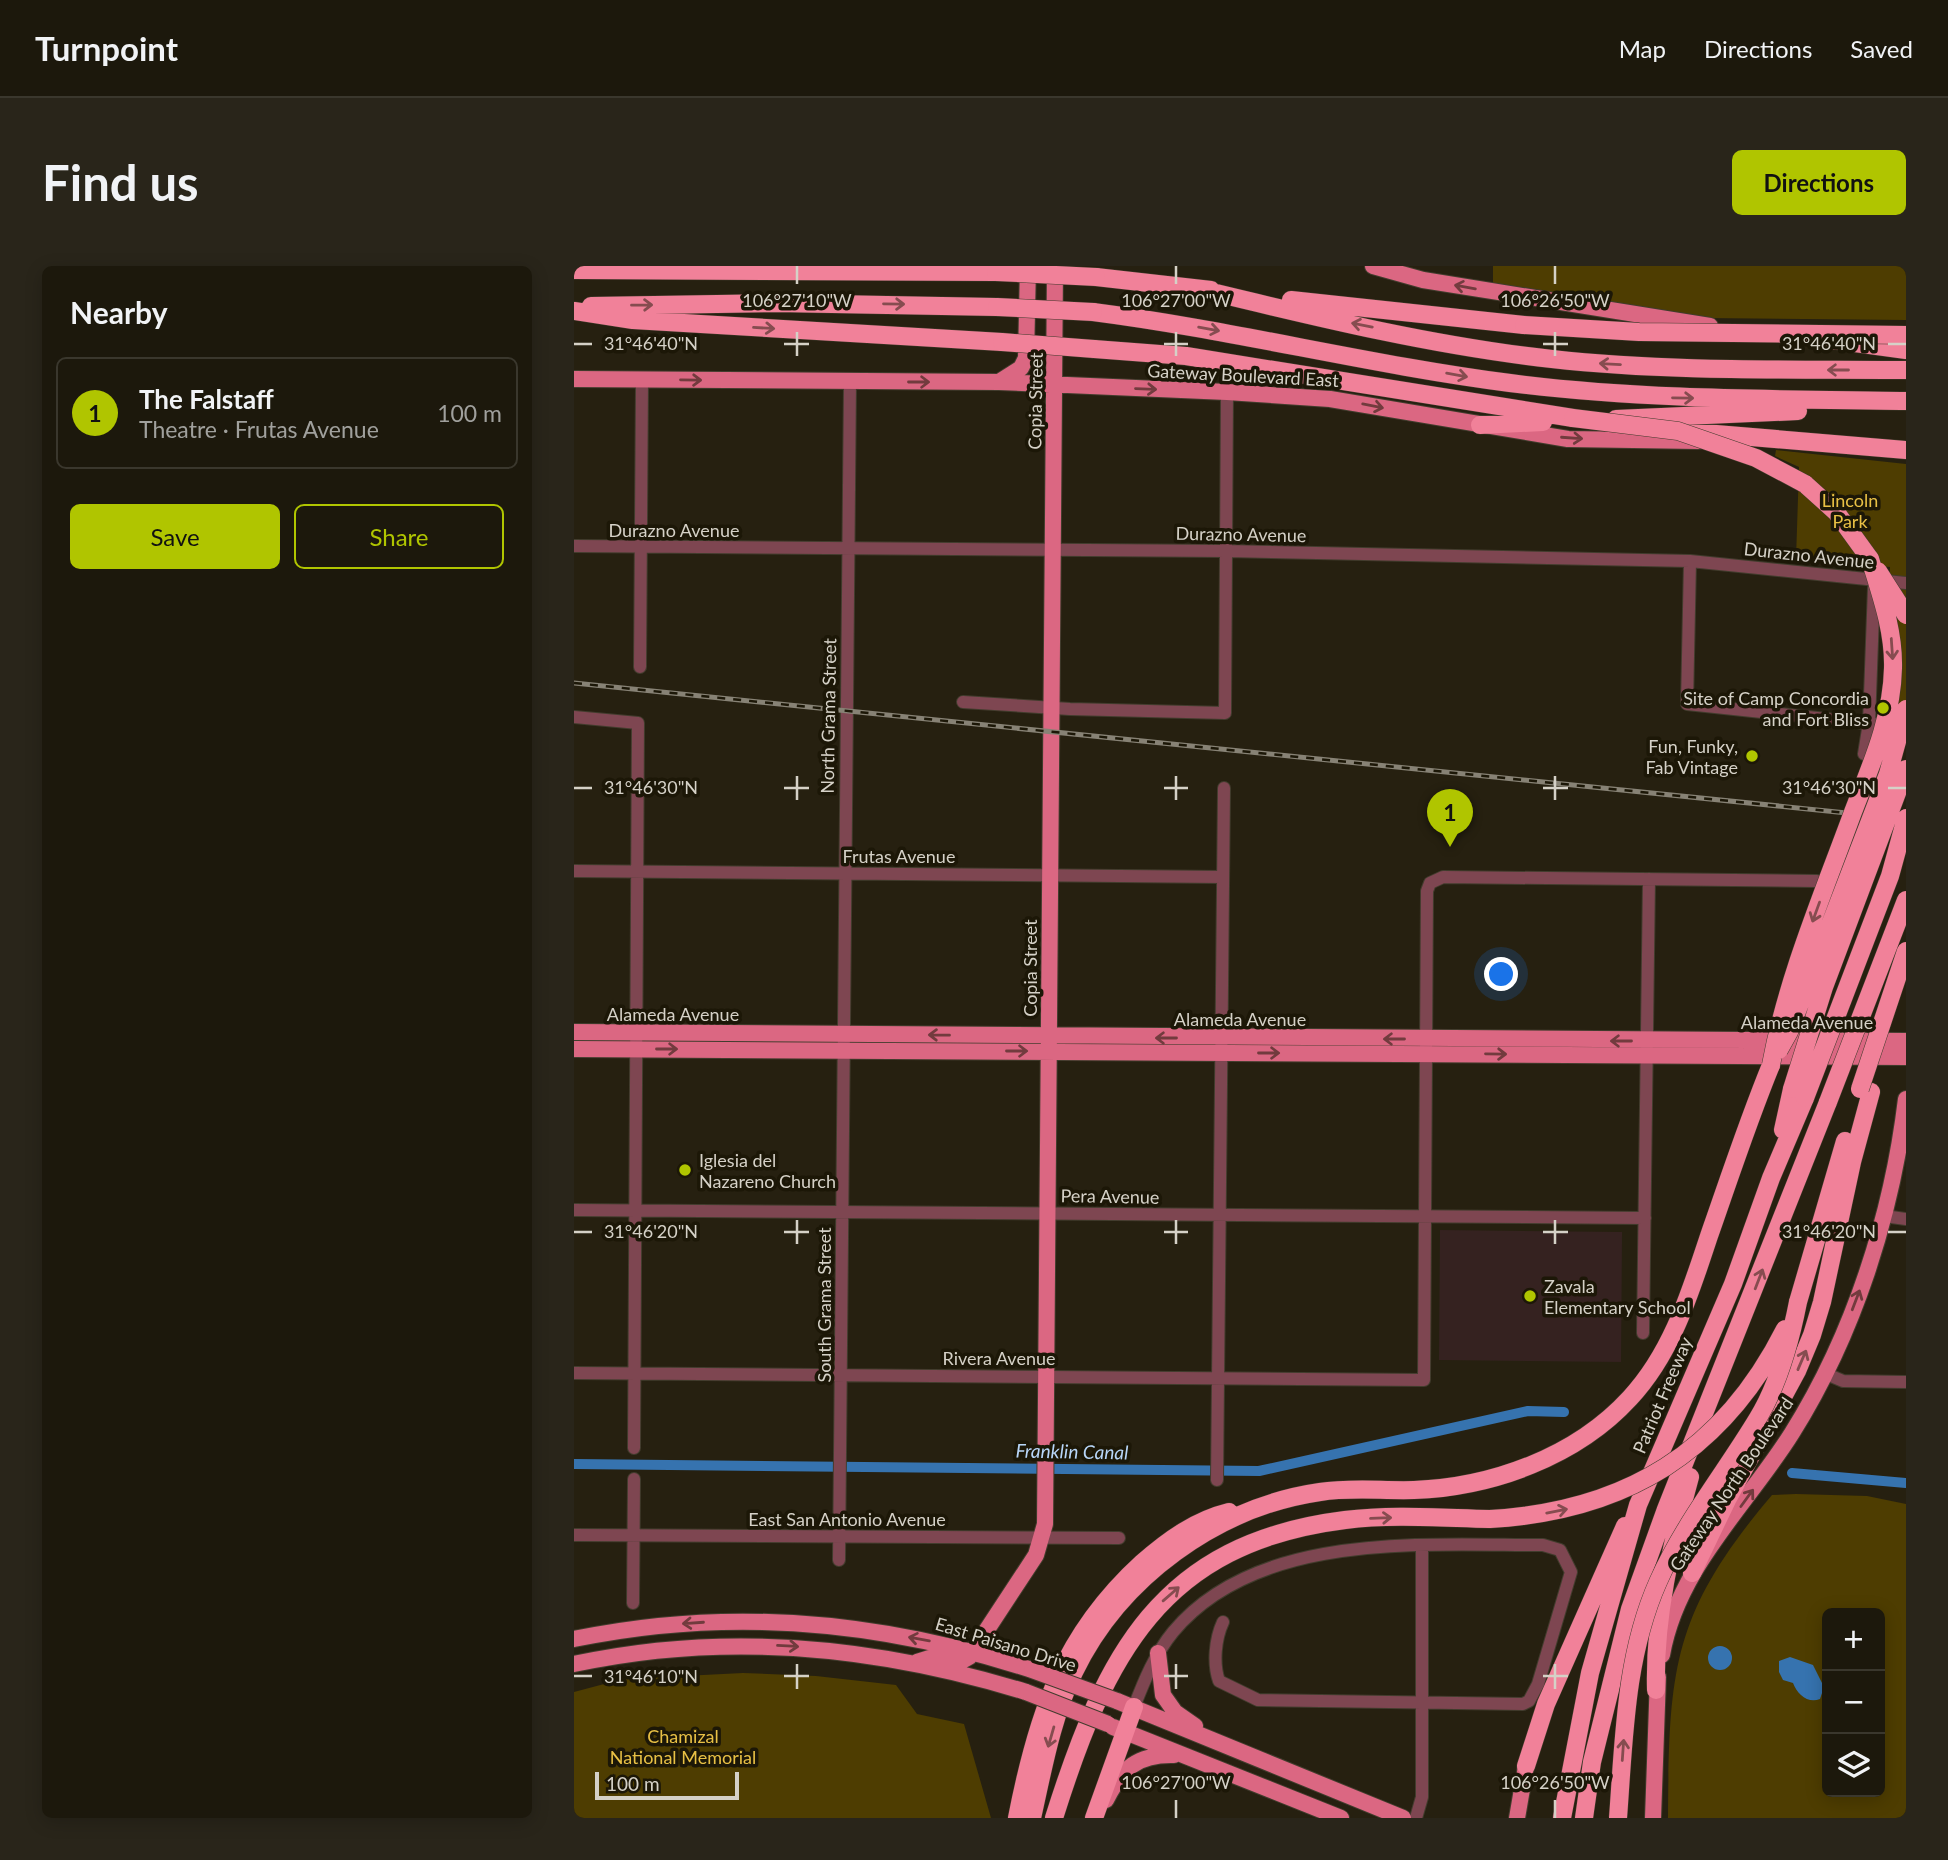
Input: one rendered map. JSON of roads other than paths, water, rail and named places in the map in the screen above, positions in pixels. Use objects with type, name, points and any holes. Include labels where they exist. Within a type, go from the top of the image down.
[{"type":"highway","points":[[811,266],[867,272]]},
{"type":"highway","points":[[574,270],[996,272],[1096,277],[1524,325],[1708,334],[1906,335]]},
{"type":"highway","points":[[1199,289],[1370,327],[1551,359],[1703,369],[1906,370]]},
{"type":"highway","points":[[574,309],[790,303],[998,307],[1093,312],[1213,329],[1460,376],[1558,389],[1674,398],[1906,401]]},
{"type":"highway","points":[[574,309],[633,320],[1002,342],[1217,361],[1415,395],[1678,431],[1906,450]]},
{"type":"highway","points":[[1751,327],[1906,350]]},
{"type":"highway","points":[[1480,425],[1777,411],[1906,411]]},
{"type":"highway","points":[[1678,431],[1756,457],[1805,484],[1836,512],[1906,615]]},
{"type":"highway","points":[[1771,1065],[1777,1029],[1889,709],[1893,667],[1891,634],[1870,559]]},
{"type":"highway","points":[[1032,1818],[1064,1696],[1095,1636],[1133,1588],[1163,1562],[1211,1530],[1277,1500],[1321,1492],[1445,1488],[1507,1474],[1559,1451],[1609,1418],[1630,1398],[1667,1345],[1690,1291],[1758,1097],[1789,1032],[1888,774],[1906,709]]},
{"type":"highway","points":[[1888,774],[1906,738]]},
{"type":"highway","points":[[1799,1093],[1824,987],[1906,769]]},
{"type":"highway","points":[[1890,876],[1906,818]]},
{"type":"highway","points":[[1799,1093],[1890,876],[1906,845]]},
{"type":"highway","points":[[1584,1818],[1598,1741],[1630,1609],[1906,900]]},
{"type":"highway","points":[[1618,1818],[1625,1713],[1632,1670],[1657,1583],[1690,1520],[1759,1416],[1787,1349],[1798,1303],[1866,1090],[1906,951]]},
{"type":"highway","points":[[1692,1573],[1727,1500],[1797,1371],[1812,1335],[1822,1302],[1866,1090],[1906,984]]},
{"type":"highway","name":"Patriot Freeway","points":[[1562,1818],[1590,1673],[1638,1505],[1733,1284],[1799,1093]]},
{"type":"highway","points":[[1054,1818],[1094,1703],[1117,1661],[1143,1623],[1190,1578],[1240,1548],[1303,1527],[1348,1520],[1490,1519],[1578,1507],[1634,1486],[1682,1457],[1731,1412],[1758,1377],[1798,1303]]},
{"type":"highway","points":[[1656,1690],[1657,1629],[1670,1555],[1708,1411]]},
{"type":"highway","points":[[1526,1766],[1546,1703],[1618,1538],[1638,1505]]},
{"type":"highway","points":[[1017,1818],[1041,1717],[1059,1672],[1086,1625],[1110,1594],[1166,1543],[1207,1518],[1251,1511]]},
{"type":"highway","points":[[1096,1818],[1125,1731],[1125,1704]]},
{"type":"highway","points":[[1593,1818],[1598,1741]]},
{"type":"highway","points":[[1067,1818],[1079,1745]]},
{"type":"main road","points":[[999,382],[1021,368],[1026,358],[1028,266]]},
{"type":"main road","name":"Copia Street","points":[[973,1651],[1036,1555],[1043,1537],[1047,1376],[1055,266]]},
{"type":"main road","points":[[1373,266],[1423,280],[1549,302],[1698,325],[1751,327]]},
{"type":"main road","name":"Gateway Boulevard East","points":[[574,379],[999,382],[1227,392],[1330,399],[1567,439],[1692,440],[1906,456]]},
{"type":"main road","name":"Alameda Avenue","points":[[574,1032],[637,1041]]},
{"type":"main road","name":"Alameda Avenue","points":[[574,1049],[637,1041],[843,1042],[1648,1048],[1906,1057]]},
{"type":"main road","name":"Alameda Avenue","points":[[1648,1048],[1906,1041]]},
{"type":"main road","name":"Gateway North Boulevard","points":[[1653,1818],[1656,1690],[1663,1646],[1692,1573],[1774,1462],[1824,1373],[1866,1275],[1884,1216],[1906,1099]]},
{"type":"main road","name":"East Paisano Drive","points":[[574,1639],[698,1622],[791,1622],[879,1631],[973,1651],[1125,1704],[1403,1818]]},
{"type":"main road","points":[[574,1664],[642,1651],[732,1645],[847,1650],[917,1662],[1026,1692],[1341,1818]]},
{"type":"main road","points":[[917,1662],[933,1657],[960,1662],[973,1651]]},
{"type":"main road","points":[[1158,1653],[1160,1683],[1167,1702],[1175,1712],[1189,1719],[1204,1736]]},
{"type":"main road","points":[[1096,1818],[1127,1766],[1147,1756],[1184,1755]]},
{"type":"main road","points":[[1520,1813],[1526,1766]]},
{"type":"main road","points":[[1297,1799],[1315,1791],[1350,1796]]},
{"type":"street","points":[[1751,327],[1906,327]]},
{"type":"street","points":[[640,667],[642,379]]},
{"type":"street","name":"North Grama Street","points":[[843,1042],[850,381]]},
{"type":"street","points":[[963,702],[1052,708],[1225,713],[1227,392]]},
{"type":"street","name":"Durazno Avenue","points":[[574,547],[1227,551],[1690,561],[1906,583]]},
{"type":"street","points":[[1690,561],[1687,704],[1906,727]]},
{"type":"street","points":[[1864,754],[1869,723],[1874,580]]},
{"type":"street","points":[[574,717],[638,723],[634,1448]]},
{"type":"street","points":[[1217,1480],[1219,1045],[1224,788]]},
{"type":"street","name":"Frutas Avenue","points":[[574,871],[1223,877]]},
{"type":"street","points":[[1425,1216],[1424,1046],[1427,891],[1430,883],[1443,877],[1817,881]]},
{"type":"street","points":[[1643,1333],[1649,879]]},
{"type":"street","name":"South Grama Street","points":[[839,1560],[843,1042]]},
{"type":"street","name":"Pera Avenue","points":[[574,1210],[1645,1218]]},
{"type":"street","name":"Rivera Avenue","points":[[574,1373],[1424,1380],[1425,1216]]},
{"type":"street","points":[[1884,1216],[1906,1219]]},
{"type":"street","points":[[1824,1373],[1843,1381],[1906,1382]]},
{"type":"street","points":[[633,1603],[634,1479]]},
{"type":"street","name":"East San Antonio Avenue","points":[[574,1535],[1119,1538]]},
{"type":"street","points":[[1416,1818],[1422,1797],[1422,1545]]},
{"type":"street","points":[[1125,1704],[1158,1653],[1190,1614],[1242,1578],[1276,1566],[1347,1551],[1422,1545],[1543,1545],[1560,1550],[1570,1565],[1571,1577],[1538,1684],[1529,1701],[1523,1704],[1272,1702],[1248,1696],[1219,1681],[1216,1668],[1218,1634],[1223,1622]]},
{"type":"water","points":[[1720,1646],[1728,1650],[1732,1658],[1728,1666],[1720,1670],[1712,1666],[1708,1658],[1712,1650]]},
{"type":"water","points":[[1790,1657],[1813,1665],[1822,1683],[1820,1699],[1807,1699],[1797,1691],[1793,1683],[1783,1680],[1779,1672],[1779,1661]]},
{"type":"waterway","name":"Franklin Canal","points":[[574,1464],[1259,1471],[1528,1411],[1564,1412]]},
{"type":"waterway","name":"Franklin Canal","points":[[1792,1473],[1906,1483]]},
{"type":"railway","points":[[574,683],[1906,819]]},
{"type":"place","name":"Site of Camp Concordia and Fort Bliss","points":[[1883,708]]},
{"type":"place","name":"Fun, Funky, Fab Vintage","points":[[1752,756]]},
{"type":"place","name":"The Falstaff","points":[[1450,847]]},
{"type":"place","name":"Iglesia del Nazareno Church","points":[[685,1170]]},
{"type":"place","name":"Zavala Elementary School","points":[[1530,1296]]},
{"type":"park label","name":"Lincoln Park","points":[[1850,510]]},
{"type":"park label","name":"Chamizal National Memorial","points":[[683,1746]]}]
